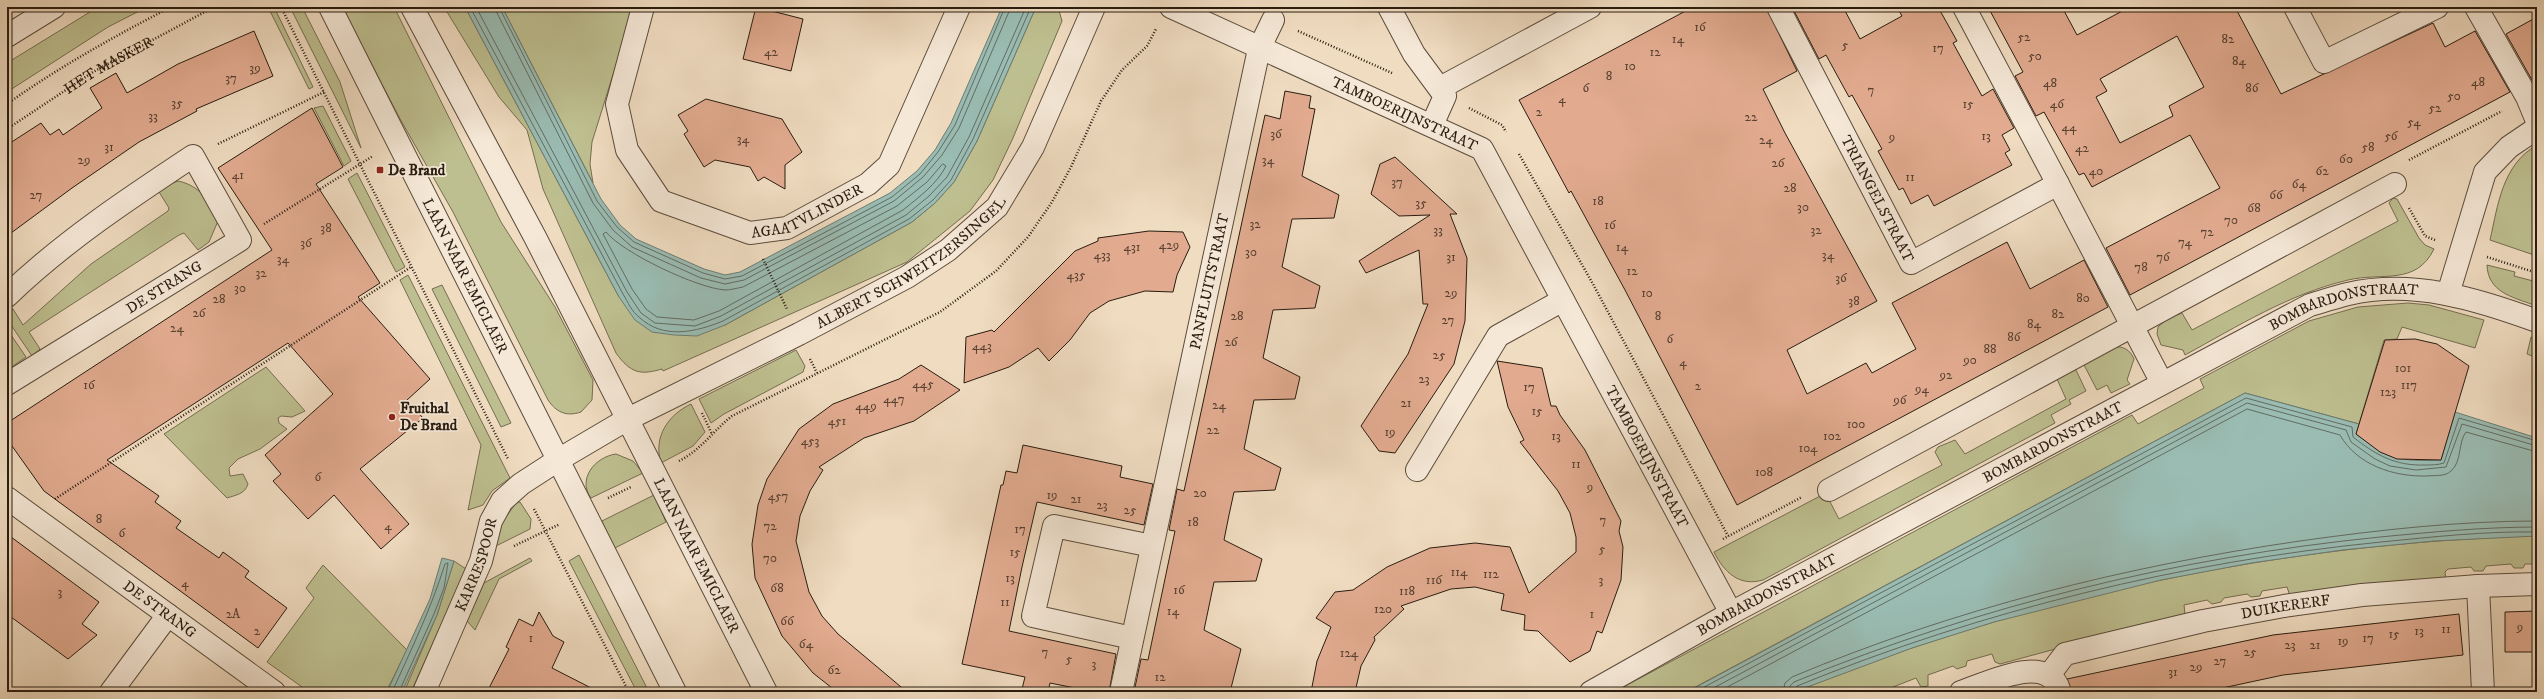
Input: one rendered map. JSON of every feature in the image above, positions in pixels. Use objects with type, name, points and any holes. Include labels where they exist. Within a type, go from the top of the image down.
[{"type":"street","points":[[7,36],[54,7]]},
{"type":"street","name":"LAAN NAAR EMICLAER","points":[[330,7],[675,692]]},
{"type":"street","name":"LAAN NAAR EMICLAER","points":[[412,7],[535,237],[626,420],[766,692]]},
{"type":"street","name":"AGAATVLINDER","points":[[643,7],[617,104],[627,150],[661,201],[750,233],[788,228],[868,184],[889,165],[959,7]]},
{"type":"street","name":"ALBERT SCHWEITZERSINGEL","points":[[626,420],[799,334],[907,276],[948,250],[997,207],[1033,147],[1094,7]]},
{"type":"street","name":"TAMBOERIJNSTRAAT","points":[[1171,7],[1259,49],[1432,124],[1482,149],[1732,613]]},
{"type":"street","points":[[1389,7],[1414,54],[1445,96],[1432,124]]},
{"type":"street","points":[[1440,88],[1590,7]]},
{"type":"street","name":"TRIANGELSTRAAT","points":[[1778,7],[1911,263],[2058,184]]},
{"type":"street","points":[[1964,7],[2162,383]]},
{"type":"street","points":[[2295,7],[2324,62],[2437,7]]},
{"type":"street","points":[[2476,7],[2527,97],[2537,121]]},
{"type":"street","name":"PANFLUITSTRAAT","points":[[1121,692],[1259,49],[1273,20]]},
{"type":"street","points":[[2448,294],[2460,250],[2485,172],[2509,147],[2537,128]]},
{"type":"street","points":[[7,296],[37,268],[107,213],[193,156],[240,240]]},
{"type":"street","points":[[1829,490],[2394,184]]},
{"type":"street","name":"DE STRANG","points":[[7,384],[240,240]]},
{"type":"street","name":"BOMBARDONSTRAAT","points":[[1591,692],[1732,613],[2310,305],[2350,294],[2416,289],[2448,294],[2537,320]]},
{"type":"street","points":[[1417,470],[1498,336],[1562,300]]},
{"type":"street","points":[[558,460],[626,420]]},
{"type":"street","name":"KARRESPOOR","points":[[424,692],[481,561],[491,521],[502,501],[521,484],[558,460]]},
{"type":"street","name":"DE STRANG","points":[[7,498],[274,692]]},
{"type":"street","points":[[1132,638],[1033,616],[1054,526],[1152,546]]},
{"type":"street","name":"DUIKERERF","points":[[2054,683],[2065,654],[2203,621],[2362,595],[2478,586],[2537,584]]},
{"type":"street","points":[[2478,586],[2483,692]]},
{"type":"street","points":[[111,692],[168,615]]},
{"type":"street","points":[[1961,692],[2026,671],[2038,671],[2054,683]]},
{"type":"path","name":"HET MASKER","points":[[7,104],[36,84],[124,31],[171,7]]},
{"type":"path","name":"HET MASKER","points":[[7,129],[93,72],[214,7]]},
{"type":"path","points":[[281,7],[521,484],[629,692]]},
{"type":"path","points":[[193,156],[324,92]]},
{"type":"path","points":[[2527,97],[2398,166],[2394,184],[2425,236],[2460,250],[2536,273]]},
{"type":"path","points":[[240,240],[373,156]]},
{"type":"path","points":[[760,255],[786,306]]},
{"type":"path","points":[[49,503],[412,267]]},
{"type":"path","points":[[1728,536],[1813,491],[1829,490]]},
{"type":"green space","points":[[98,7],[147,7],[108,27],[7,92],[7,63]]},
{"type":"green space","points":[[268,7],[274,7],[313,87],[309,89]]},
{"type":"green space","points":[[290,7],[302,7],[340,82],[361,148]]},
{"type":"green space","points":[[342,7],[394,7],[501,222],[555,307],[593,380],[592,400],[581,412],[566,414],[554,408],[548,400],[453,212],[399,117]]},
{"type":"green space","points":[[444,7],[465,7],[619,297],[725,325],[912,222],[935,203],[954,182],[977,141],[1036,7],[1058,7],[1062,21],[1013,138],[993,180],[970,211],[907,262],[663,371],[662,369],[642,372],[632,369],[621,360],[616,353],[543,189],[527,130],[499,97]]},
{"type":"green space","points":[[502,7],[634,7],[592,142],[590,164],[593,183]]},
{"type":"green space","points":[[323,106],[351,161],[344,166],[314,108]]},
{"type":"green space","points":[[2537,145],[2537,244],[2534,255],[2490,240],[2503,187],[2516,163],[2525,153]]},
{"type":"green space","points":[[357,173],[405,267],[396,272],[348,179]]},
{"type":"green space","points":[[178,181],[186,183],[203,195],[215,214],[218,221],[209,242],[198,250],[184,233],[179,235],[29,332],[40,349],[32,356],[7,319],[7,310],[13,309],[23,325],[91,264],[168,211],[169,208],[159,192],[165,186]]},
{"type":"green space","points":[[2393,198],[2397,199],[2419,238],[2425,245],[2434,249],[2427,261],[2418,268],[2408,273],[2348,280],[2326,286],[2284,302],[2244,322],[2185,355],[2183,350],[2161,345],[2157,334],[2158,327],[2168,318],[2182,313],[2192,330],[2398,221],[2389,203]]},
{"type":"green space","points":[[2487,265],[2515,272],[2514,276],[2537,282],[2534,305],[2510,296],[2497,287],[2492,282],[2488,274]]},
{"type":"green space","points":[[408,275],[510,478],[492,491],[483,505],[468,510],[481,445],[400,280]]},
{"type":"green space","points":[[442,285],[511,423],[501,427],[432,289]]},
{"type":"green space","points":[[2408,303],[2429,305],[2484,320],[2475,348],[2402,327],[2397,339],[2384,340],[2359,424],[2245,393],[1686,692],[1614,692],[2132,415],[2138,424],[2204,388],[2200,379],[2309,321],[2358,307]]},
{"type":"green space","points":[[7,329],[26,357],[13,366],[15,369],[7,374]]},
{"type":"green space","points":[[2531,337],[2537,339],[2537,358],[2527,354]]},
{"type":"green space","points":[[2114,347],[2126,349],[2131,353],[2134,359],[2127,380],[2130,384],[2111,393],[2107,385],[2097,390],[2083,363]]},
{"type":"green space","points":[[796,350],[805,366],[803,372],[724,414],[711,423],[699,399]]},
{"type":"green space","points":[[266,367],[305,411],[292,417],[281,416],[278,418],[279,423],[287,429],[260,449],[238,459],[229,468],[230,476],[243,474],[248,484],[242,492],[227,498],[164,434]]},
{"type":"green space","points":[[2075,368],[2086,391],[2069,400],[2071,404],[2051,415],[2055,423],[1763,580],[1754,582],[1733,576],[1722,566],[1714,552],[1822,495],[1827,496],[1839,519],[1942,465],[1935,452],[1938,447],[1955,440],[1965,454],[2066,399],[2057,379]]},
{"type":"green space","points":[[691,404],[705,432],[693,446],[661,463],[659,444],[664,428],[675,414]]},
{"type":"green space","points":[[616,454],[633,461],[643,473],[591,498],[587,491],[586,484],[590,470],[601,459]]},
{"type":"green space","points":[[654,495],[666,522],[613,549],[602,521]]},
{"type":"green space","points":[[520,502],[531,519],[530,529],[496,546],[501,524],[516,503]]},
{"type":"green space","points":[[2537,536],[2537,564],[2525,564],[2523,568],[2514,568],[2511,564],[2486,566],[2483,571],[2474,571],[2471,567],[2448,569],[2445,572],[2446,580],[2290,596],[2287,587],[2262,591],[2260,596],[2251,597],[2247,594],[2224,598],[2221,602],[2212,604],[2207,600],[2184,605],[2185,614],[2000,664],[1995,662],[1992,654],[1967,661],[1966,666],[1957,669],[1953,666],[1928,675],[1928,686],[1921,687],[1916,678],[1893,687],[1893,692],[1794,692],[1883,658],[1974,628],[2065,602],[2158,581],[2252,563],[2347,550],[2442,541]]},
{"type":"green space","points":[[579,555],[649,692],[637,692],[569,561]]},
{"type":"green space","points":[[530,558],[532,561],[499,579],[475,630],[467,621],[484,583]]},
{"type":"green space","points":[[454,561],[466,569],[411,692],[404,692],[437,615]]},
{"type":"green space","points":[[323,565],[407,650],[386,692],[309,692],[267,662],[314,598],[306,588]]},
{"type":"water","points":[[465,7],[502,7],[601,199],[620,225],[636,239],[704,269],[725,275],[740,272],[890,193],[917,171],[935,150],[951,123],[1002,7],[1036,7],[977,141],[954,182],[935,203],[912,222],[725,325],[697,336],[652,332],[635,320],[619,297]]},
{"type":"water","points":[[2245,393],[2359,424],[2356,434],[2387,454],[2404,459],[2441,460],[2455,412],[2537,438],[2537,536],[2434,541],[2342,550],[2251,563],[2161,580],[1994,622],[1912,648],[1794,692],[1687,692]]},
{"type":"water","points":[[442,558],[454,561],[437,615],[402,692],[387,692],[430,599]]},
{"type":"building","points":[[756,7],[803,19],[791,71],[743,59]]},
{"type":"building","points":[[1693,7],[1766,7],[1797,71],[1763,89],[1785,133],[1877,301],[1787,350],[1807,394],[1866,363],[1872,373],[1916,349],[1892,303],[2007,242],[2030,289],[2084,260],[2108,307],[1737,505],[1625,290],[1571,191],[1569,193],[1519,100]]},
{"type":"building","points":[[1792,7],[1843,7],[1860,39],[1902,16],[1897,7],[1938,7],[1957,41],[1953,43],[1982,96],[1993,89],[2014,128],[2002,135],[2010,150],[2005,153],[2012,165],[1934,206],[1928,195],[1911,204],[1903,188],[1899,190],[1878,151],[1882,149],[1852,95],[1849,97],[1826,55],[1819,59]]},
{"type":"building","points":[[1988,7],[2062,7],[2077,35],[2130,7],[2235,7],[2281,94],[2433,23],[2445,47],[2475,31],[2510,92],[2130,295],[2106,248],[2220,188],[2190,135],[2092,187],[2084,173],[2079,175],[2044,112],[2036,116],[2015,76],[2023,72]],"holes":[[[2177,36],[2204,87],[2169,106],[2173,116],[2120,143],[2096,97],[2107,91],[2100,79]]]},
{"type":"building","points":[[2537,17],[2537,78],[2532,80],[2506,34]]},
{"type":"building","points":[[254,31],[273,76],[196,109],[197,111],[139,142],[72,188],[7,236],[7,145],[41,123],[50,135],[59,129],[63,135],[102,108],[90,88],[116,73],[127,93],[178,64]]},
{"type":"building","points":[[1285,91],[1311,96],[1309,108],[1315,109],[1302,176],[1339,195],[1334,218],[1292,219],[1282,267],[1320,286],[1315,308],[1273,310],[1263,358],[1300,377],[1295,399],[1254,400],[1244,449],[1281,468],[1275,490],[1234,492],[1224,540],[1262,559],[1256,581],[1214,582],[1204,630],[1241,649],[1230,692],[1134,692],[1141,659],[1148,660],[1175,531],[1169,530],[1177,489],[1184,491],[1265,115],[1280,119]]},
{"type":"building","points":[[706,99],[782,119],[802,152],[785,165],[785,189],[764,177],[758,181],[750,167],[715,160],[704,167],[684,134],[688,131],[678,115]]},
{"type":"building","points":[[312,108],[343,167],[316,184],[380,283],[358,297],[430,379],[407,400],[423,418],[360,469],[409,524],[381,549],[334,495],[308,519],[273,481],[281,474],[265,455],[333,394],[288,343],[107,460],[159,496],[155,502],[181,521],[176,528],[219,558],[223,552],[249,571],[245,577],[287,608],[258,648],[44,491],[7,439],[7,423],[272,250],[218,168]]},
{"type":"building","points":[[1395,157],[1457,214],[1450,214],[1467,258],[1465,321],[1454,364],[1395,453],[1379,451],[1361,426],[1408,354],[1428,304],[1423,304],[1419,250],[1366,273],[1359,261],[1430,215],[1399,216],[1371,194],[1380,164]]},
{"type":"building","points":[[1149,231],[1183,232],[1190,247],[1177,275],[1173,292],[1145,291],[1109,301],[1090,313],[1070,340],[1049,361],[1038,348],[1009,367],[964,383],[966,337],[992,330],[994,332],[1075,251],[1098,241],[1098,238]]},
{"type":"building","points":[[2415,339],[2437,344],[2469,366],[2441,460],[2397,459],[2380,452],[2356,434],[2385,340]]},
{"type":"building","points":[[1497,361],[1542,368],[1551,406],[1556,406],[1560,415],[1585,450],[1621,521],[1619,531],[1623,547],[1621,580],[1602,633],[1597,631],[1590,651],[1570,662],[1538,631],[1524,630],[1525,615],[1501,610],[1504,594],[1475,587],[1451,589],[1401,606],[1404,609],[1374,637],[1375,640],[1361,666],[1355,692],[1311,692],[1317,661],[1331,627],[1316,618],[1335,592],[1353,590],[1387,567],[1430,548],[1475,543],[1510,547],[1529,593],[1576,552],[1576,537],[1570,513],[1558,491],[1520,442],[1524,440],[1508,407]]},
{"type":"building","points":[[921,365],[960,390],[914,421],[864,438],[819,467],[823,470],[810,491],[800,516],[796,541],[809,592],[822,616],[838,634],[907,692],[837,692],[813,673],[782,636],[755,578],[752,544],[758,505],[767,479],[799,429],[833,404],[899,379]]},
{"type":"building","points":[[1023,445],[1122,466],[1120,477],[1153,484],[1144,525],[1037,502],[1022,567],[1009,631],[1116,654],[1109,692],[1095,692],[1050,683],[1048,692],[1037,692],[1022,689],[1025,677],[962,664],[1001,485],[1003,485],[1006,471],[1017,473]]},
{"type":"building","points":[[7,534],[99,602],[82,624],[97,635],[68,659],[7,614]]},
{"type":"building","points":[[2537,611],[2537,652],[2505,652],[2505,612]]},
{"type":"building","points":[[539,612],[553,636],[564,642],[552,668],[599,692],[487,692],[509,649],[506,647],[519,619],[533,626]]},
{"type":"building","points":[[2459,614],[2463,655],[2283,675],[2204,692],[2072,692],[2067,679],[2273,635]]},
{"type":"place","name":"De Brand","points":[[380,170]]},
{"type":"place","name":"Fruithal De Brand","points":[[392,417]]}]
